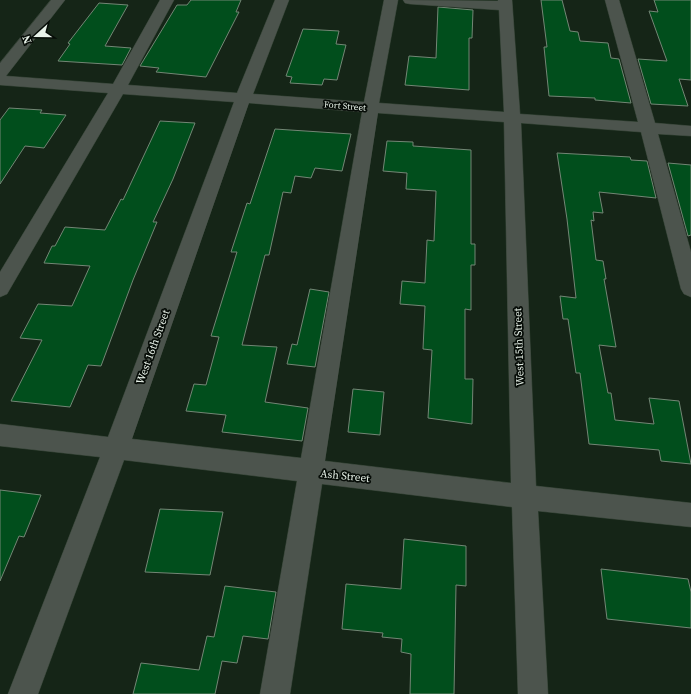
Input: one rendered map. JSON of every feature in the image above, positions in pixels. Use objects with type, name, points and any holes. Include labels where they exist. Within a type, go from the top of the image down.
[{"type":"street","points":[[0,74],[58,0]]},
{"type":"street","points":[[0,289],[112,102],[117,88],[167,0]]},
{"type":"street","name":"West 16th Street","points":[[23,694],[116,449],[244,98],[282,0]]},
{"type":"street","points":[[276,694],[371,108],[391,0]]},
{"type":"street","points":[[410,0],[505,3]]},
{"type":"street","points":[[612,0],[691,289]]},
{"type":"street","name":"West 15th Street","points":[[505,3],[512,118],[524,497],[533,694]]},
{"type":"street","name":"Fort Street","points":[[0,80],[691,131]]},
{"type":"street","name":"Ash Street","points":[[0,435],[524,497],[691,515]]},
{"type":"building","points":[[191,0],[241,0],[236,12],[239,12],[206,77],[156,72],[159,68],[140,66],[177,5],[187,5]]},
{"type":"building","points":[[541,0],[562,0],[570,31],[578,32],[580,41],[608,43],[611,58],[619,59],[631,103],[595,100],[595,98],[549,96],[544,47],[547,47]]},
{"type":"building","points":[[654,0],[691,0],[691,80],[679,79],[688,106],[651,104],[638,59],[667,61],[649,11],[658,12]]},
{"type":"building","points":[[99,3],[128,5],[105,46],[131,48],[122,65],[58,61],[70,44],[68,43]]},
{"type":"building","points":[[438,7],[473,10],[472,38],[469,38],[469,90],[405,85],[409,56],[436,58]]},
{"type":"building","points":[[303,29],[339,31],[336,44],[346,45],[337,80],[324,79],[322,85],[290,83],[292,77],[286,76]]},
{"type":"building","points":[[9,108],[42,110],[40,113],[66,115],[44,148],[25,146],[0,184],[0,120]]},
{"type":"building","points":[[160,121],[195,123],[173,179],[153,222],[157,222],[133,280],[101,366],[88,365],[70,407],[11,401],[42,340],[20,338],[38,304],[72,306],[90,266],[44,263],[52,246],[55,246],[65,227],[105,230],[121,199],[123,200]]},
{"type":"building","points":[[275,129],[351,134],[342,171],[315,168],[311,178],[295,176],[291,193],[283,192],[269,255],[265,255],[242,345],[277,347],[265,402],[308,408],[302,441],[222,432],[226,415],[186,411],[194,384],[206,385],[219,337],[211,336],[237,252],[231,252],[247,203],[250,204]]},
{"type":"building","points":[[387,141],[413,142],[413,146],[471,150],[471,244],[475,244],[475,265],[471,265],[471,310],[465,309],[465,379],[473,379],[472,424],[428,418],[432,350],[423,349],[425,306],[400,304],[402,281],[425,283],[427,240],[434,241],[436,191],[406,189],[407,173],[383,171]]},
{"type":"building","points":[[557,153],[630,157],[631,160],[647,161],[656,198],[599,192],[603,213],[593,212],[594,221],[591,220],[596,260],[603,261],[606,279],[604,279],[616,347],[599,345],[608,393],[611,393],[615,420],[654,424],[649,398],[679,401],[691,464],[661,461],[659,450],[589,444],[580,373],[576,373],[568,319],[563,319],[560,296],[576,298],[567,219]]},
{"type":"building","points":[[668,163],[691,165],[691,235],[688,236]]},
{"type":"building","points":[[310,289],[329,292],[315,367],[287,364],[292,344],[297,345]]},
{"type":"building","points":[[353,389],[384,392],[380,435],[348,432]]},
{"type":"building","points":[[0,490],[41,495],[24,537],[19,536],[0,581]]},
{"type":"building","points":[[160,509],[223,512],[210,575],[145,572]]},
{"type":"building","points":[[404,539],[466,546],[466,586],[456,585],[454,694],[410,694],[411,654],[401,652],[402,639],[382,637],[383,633],[342,629],[346,584],[401,589]]},
{"type":"building","points":[[601,569],[688,579],[691,592],[691,628],[607,619]]},
{"type":"building","points":[[225,586],[276,592],[268,639],[243,636],[237,663],[222,661],[215,694],[133,694],[141,663],[199,670],[207,636],[214,637]]}]
